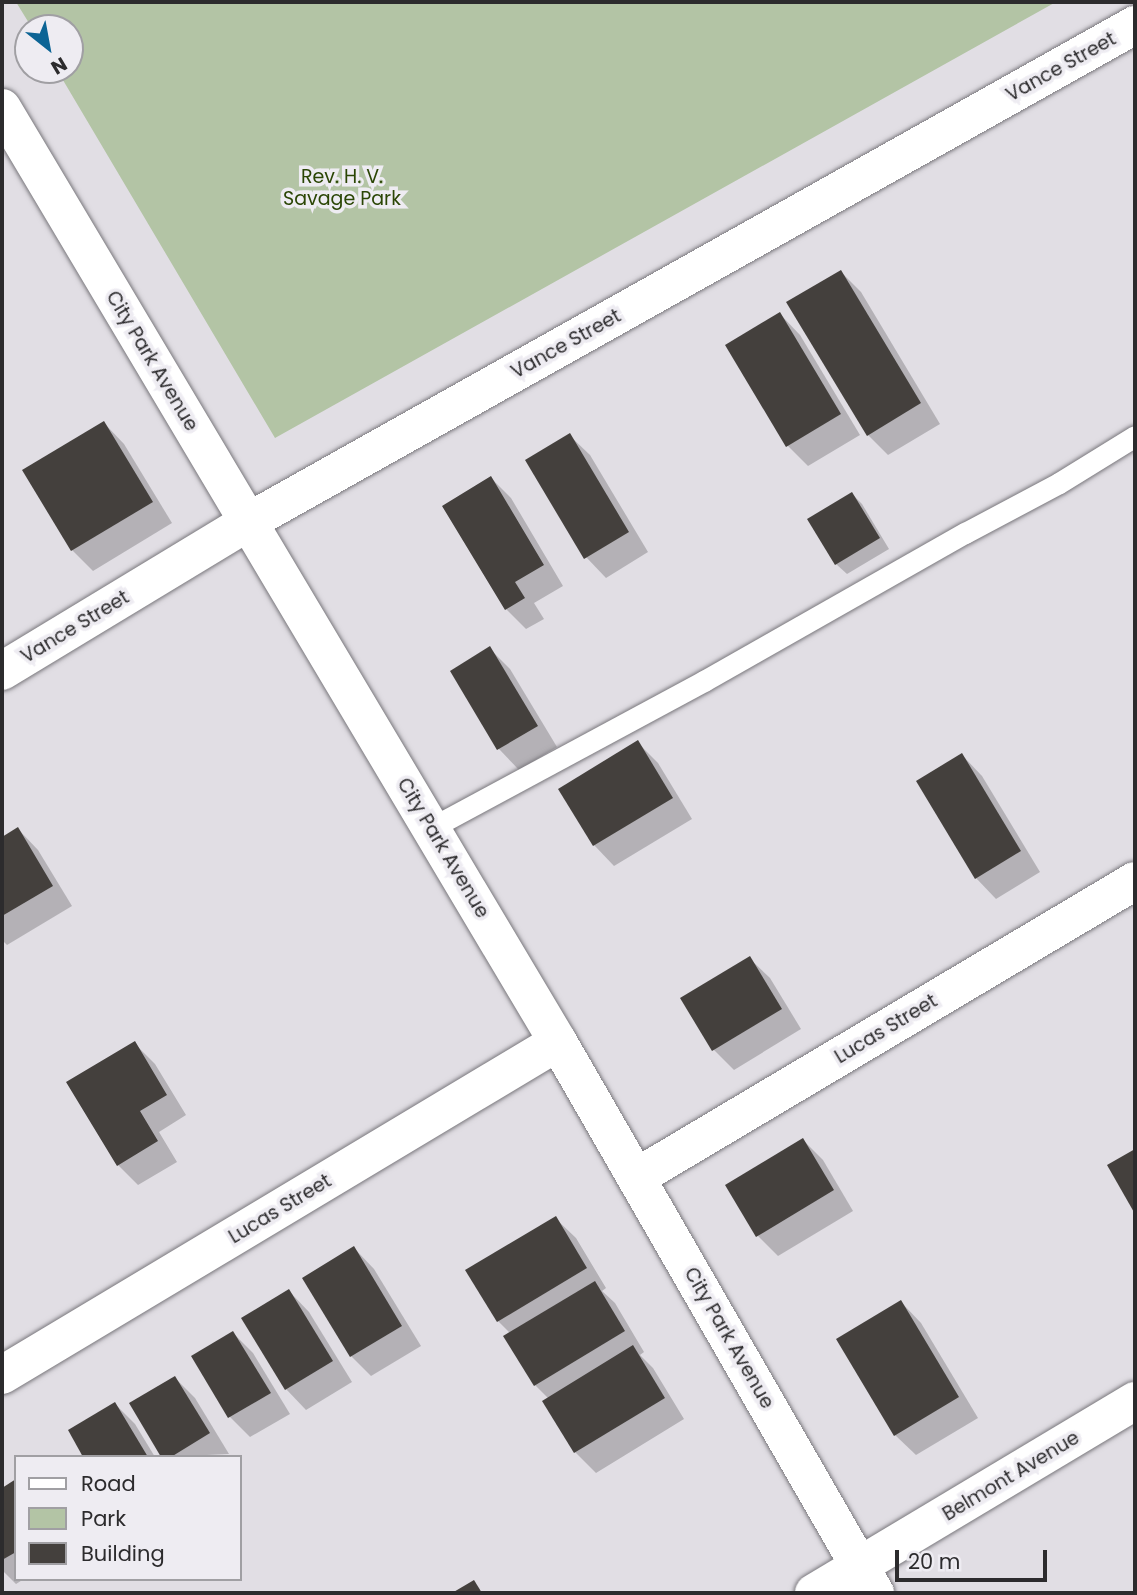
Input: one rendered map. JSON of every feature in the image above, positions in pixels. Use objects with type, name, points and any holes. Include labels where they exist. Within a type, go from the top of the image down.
[{"type":"street","name":"Vance Street","points":[[2,671],[248,522],[1135,26]]},
{"type":"street","name":"City Park Avenue","points":[[2,108],[638,1177],[867,1580]]},
{"type":"street","name":"Lucas Street","points":[[638,1177],[1135,881]]},
{"type":"street","name":"Lucas Street","points":[[2,1375],[558,1042]]},
{"type":"street","name":"Belmont Avenue","points":[[814,1593],[867,1580],[1135,1401]]},
{"type":"lane","points":[[431,828],[716,674],[1059,483],[1135,436]]},
{"type":"green space","name":"Rev. H. V. Savage Park","points":[[16,2],[1056,2],[275,438],[65,84],[84,84],[84,14],[23,14]]},
{"type":"building","points":[[841,270],[921,403],[867,436],[786,302]]},
{"type":"building","points":[[780,312],[841,414],[786,447],[725,345]]},
{"type":"building","points":[[104,421],[153,502],[71,551],[22,470]]},
{"type":"building","points":[[570,433],[629,532],[584,559],[525,460]]},
{"type":"building","points":[[491,476],[544,565],[515,582],[525,598],[505,610],[442,506]]},
{"type":"building","points":[[852,492],[880,538],[835,565],[807,519]]},
{"type":"building","points":[[490,646],[538,726],[497,750],[450,671]]},
{"type":"building","points":[[638,740],[673,798],[593,846],[558,789]]},
{"type":"building","points":[[962,753],[1021,851],[975,879],[916,781]]},
{"type":"building","points":[[18,827],[53,886],[2,916],[2,837]]},
{"type":"building","points":[[750,956],[782,1009],[712,1051],[680,998]]},
{"type":"building","points":[[135,1041],[167,1095],[140,1111],[158,1141],[117,1166],[66,1082]]},
{"type":"building","points":[[803,1138],[834,1190],[756,1237],[725,1185]]},
{"type":"building","points":[[1135,1149],[1135,1214],[1107,1165]]},
{"type":"building","points":[[556,1216],[587,1268],[497,1322],[465,1270]]},
{"type":"building","points":[[354,1246],[402,1326],[350,1357],[302,1278]]},
{"type":"building","points":[[595,1281],[625,1331],[534,1386],[503,1336]]},
{"type":"building","points":[[289,1289],[333,1361],[285,1390],[241,1318]]},
{"type":"building","points":[[901,1300],[959,1397],[894,1436],[836,1339]]},
{"type":"building","points":[[233,1331],[271,1393],[228,1418],[191,1356]]},
{"type":"building","points":[[633,1345],[665,1398],[574,1453],[542,1401]]},
{"type":"building","points":[[175,1376],[210,1433],[174,1455],[160,1455],[129,1403]]},
{"type":"building","points":[[115,1402],[147,1455],[82,1455],[68,1430]]},
{"type":"building","points":[[14,1480],[14,1553],[2,1560],[2,1488]]},
{"type":"building","points":[[474,1580],[482,1593],[452,1593]]}]
